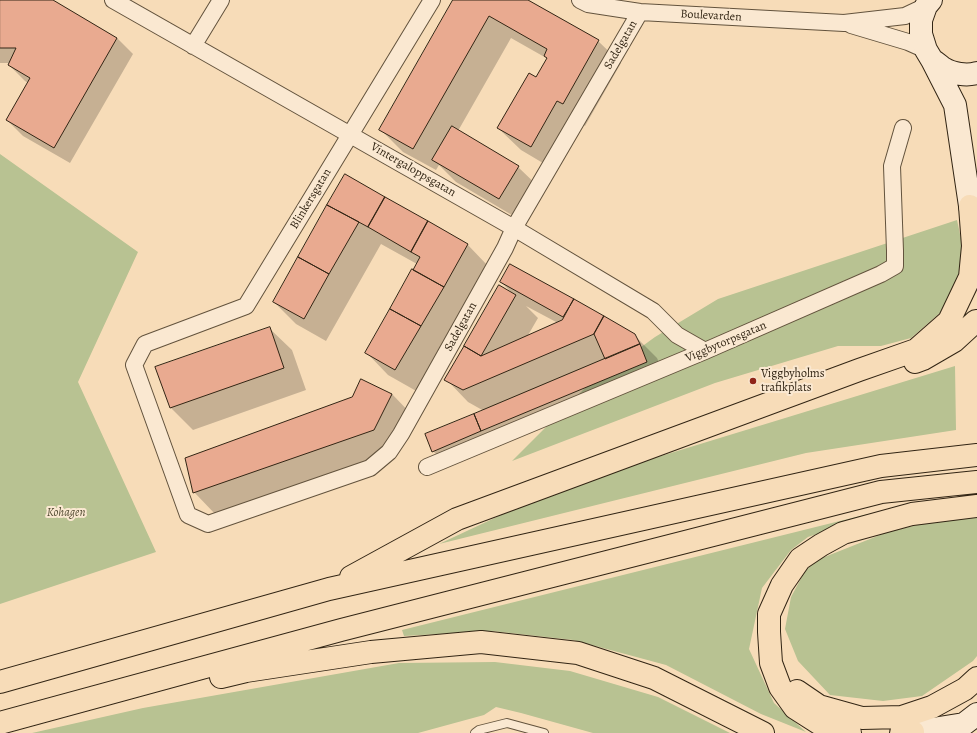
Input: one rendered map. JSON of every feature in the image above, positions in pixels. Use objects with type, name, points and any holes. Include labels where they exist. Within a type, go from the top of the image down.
[{"type":"highway","points":[[329,589],[457,519],[916,350],[949,322],[970,277],[973,246],[970,206]]},
{"type":"highway","points":[[761,406],[861,380],[923,360],[977,325]]},
{"type":"highway","points":[[0,682],[329,589],[881,466],[977,455]]},
{"type":"highway","points":[[0,723],[341,630],[881,492],[977,482]]},
{"type":"highway","points":[[850,733],[828,729],[795,708],[780,687],[771,663],[768,632],[769,614],[782,585],[800,559],[821,545],[843,534],[912,514],[977,506]]},
{"type":"highway","points":[[768,632],[778,667],[793,688],[819,706],[862,718],[902,717],[932,707],[965,689],[977,678]]},
{"type":"highway","points":[[0,729],[246,671],[371,652],[481,642],[578,653],[654,678],[763,733]]},
{"type":"main road","points":[[929,3],[921,20],[921,34],[929,55],[955,105],[970,206],[977,232]]},
{"type":"main road","points":[[929,55],[944,69],[958,74],[977,73]]},
{"type":"main road","points":[[909,733],[928,729],[947,731],[964,724],[977,714]]},
{"type":"street","name":"Vintergaloppsgatan","points":[[113,0],[514,228],[653,311],[677,335],[705,352]]},
{"type":"street","points":[[193,46],[221,0]]},
{"type":"street","name":"Blinkersgatan","points":[[188,515],[134,365],[145,344],[246,306],[432,0]]},
{"type":"street","name":"Boulevarden","points":[[580,0],[588,4],[640,12],[844,23],[905,16],[929,3]]},
{"type":"street","name":"Sadelgatan","points":[[188,515],[208,524],[370,468],[389,452],[409,420],[501,255],[514,228],[640,12]]},
{"type":"street","name":"Boulevarden","points":[[844,23],[908,42],[929,55]]},
{"type":"street","name":"Viggbytorpsgatan","points":[[427,467],[705,352],[880,274],[894,266],[895,251],[892,166],[903,128]]},
{"type":"lane","points":[[475,733],[479,730],[507,723],[544,733]]},
{"type":"green space","name":"Kohagen","points":[[0,154],[138,252],[78,382],[156,552],[0,604]]},
{"type":"green space","points":[[957,220],[963,248],[958,280],[941,312],[911,338],[881,346],[838,346],[715,383],[512,461],[586,387],[655,337],[718,299]]},
{"type":"green space","points":[[955,366],[956,430],[806,453],[439,544],[563,486]]},
{"type":"green space","points":[[977,510],[977,656],[973,661],[922,696],[883,701],[830,695],[798,661],[785,629],[791,597],[805,571],[817,560],[885,533]]},
{"type":"green space","points":[[868,514],[867,517],[808,537],[791,550],[762,588],[749,649],[774,703],[806,732],[761,714],[666,665],[573,640],[492,631],[404,636],[402,630]]},
{"type":"green space","points":[[495,662],[570,671],[658,697],[730,733],[593,733],[496,707],[484,715],[418,733],[32,733],[143,708],[399,663]]},
{"type":"building","points":[[0,0],[53,0],[117,38],[54,148],[6,120],[30,78],[8,65],[16,48],[0,48]]},
{"type":"building","points":[[453,0],[528,0],[599,40],[563,104],[557,101],[531,147],[497,128],[529,73],[536,77],[547,58],[544,56],[547,49],[489,16],[413,149],[379,130]]},
{"type":"building","points":[[452,126],[519,166],[499,199],[432,160]]},
{"type":"building","points":[[345,174],[385,197],[368,227],[327,205]]},
{"type":"building","points":[[385,197],[428,221],[411,252],[368,227]]},
{"type":"building","points":[[327,205],[359,222],[329,274],[298,257]]},
{"type":"building","points":[[428,221],[468,244],[444,287],[413,270],[420,257],[411,252]]},
{"type":"building","points":[[298,257],[329,274],[304,319],[273,302]]},
{"type":"building","points":[[510,264],[574,299],[563,317],[500,282]]},
{"type":"building","points":[[412,269],[444,287],[421,326],[390,309]]},
{"type":"building","points":[[499,285],[516,295],[481,356],[464,346]]},
{"type":"building","points":[[574,299],[604,316],[594,334],[463,390],[444,380],[464,346],[481,356],[562,320]]},
{"type":"building","points":[[390,309],[421,326],[395,370],[365,353]]},
{"type":"building","points":[[604,316],[635,334],[640,344],[605,359],[594,334]]},
{"type":"building","points":[[270,327],[284,368],[170,408],[155,367]]},
{"type":"building","points":[[640,344],[647,362],[481,431],[474,414]]},
{"type":"building","points":[[361,379],[392,394],[374,430],[193,493],[185,458],[352,397]]},
{"type":"building","points":[[474,414],[481,431],[432,452],[425,434]]},
{"type":"place","name":"Viggbyholms trafikplats","points":[[753,381]]}]
